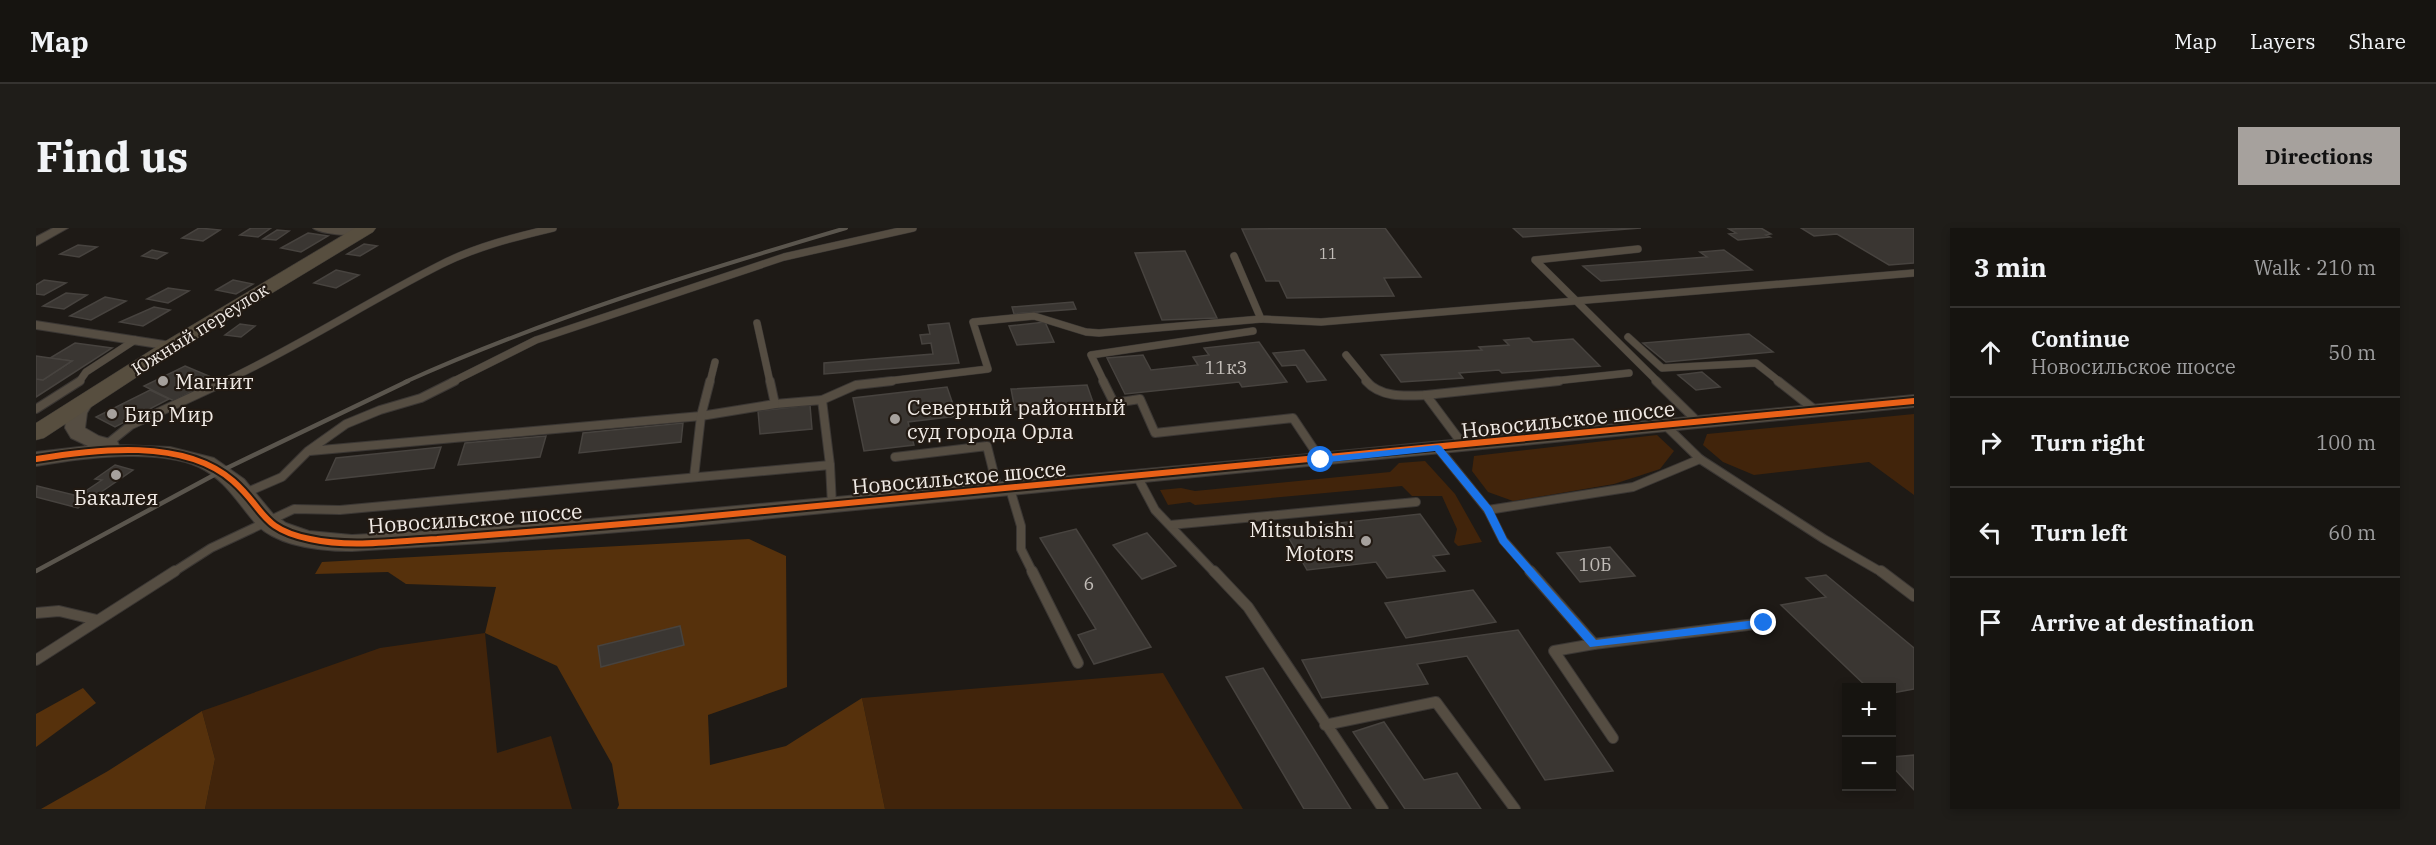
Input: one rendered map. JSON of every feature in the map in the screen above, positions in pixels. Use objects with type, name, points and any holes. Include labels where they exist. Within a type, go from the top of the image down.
[{"type":"main road","name":"Южный переулок","points":[[40,422],[83,403],[171,346],[363,230]]},
{"type":"street","points":[[36,242],[62,228]]},
{"type":"street","points":[[319,228],[363,230]]},
{"type":"street","points":[[36,325],[171,346]]},
{"type":"street","name":"Новосильское шоссе","points":[[36,459],[74,454],[138,452],[188,456],[204,460],[222,472],[245,493],[266,521],[285,532],[334,543],[468,538],[1004,490],[1914,401]]},
{"type":"street","points":[[83,403],[74,417],[74,428],[80,436],[138,452]]},
{"type":"lane","points":[[106,445],[131,425],[266,362],[442,264],[510,238],[553,228]]},
{"type":"lane","points":[[245,493],[282,477],[308,451],[346,424],[380,410],[421,398],[537,340],[784,257],[913,228]]},
{"type":"lane","points":[[1638,249],[1535,260],[1698,422]]},
{"type":"lane","points":[[1234,256],[1261,319]]},
{"type":"lane","points":[[308,451],[702,416],[775,404],[822,400],[856,385],[988,369],[974,322],[1034,316],[1086,332],[1099,333],[1218,321],[1261,319],[1322,322],[1914,273]]},
{"type":"lane","points":[[757,323],[775,404]]},
{"type":"lane","points":[[1253,331],[1092,355],[1114,402],[1140,399],[1155,433],[1293,418],[1321,460]]},
{"type":"lane","points":[[1628,337],[1662,368],[1756,363],[1815,410]]},
{"type":"lane","points":[[40,422],[86,372],[135,340]]},
{"type":"lane","points":[[1346,355],[1374,390],[1399,396],[1629,373]]},
{"type":"lane","points":[[694,477],[702,416],[715,362]]},
{"type":"lane","points":[[1426,395],[1464,446]]},
{"type":"lane","points":[[822,400],[830,465],[832,505]]},
{"type":"lane","points":[[1665,425],[1700,459],[1824,539],[1878,569],[1914,596]]},
{"type":"lane","points":[[895,457],[987,446],[1021,526],[1021,549],[1078,663]]},
{"type":"lane","points":[[1438,448],[1488,510],[1503,540],[1594,644]]},
{"type":"lane","points":[[1488,510],[1633,487],[1700,459]]},
{"type":"lane","points":[[36,660],[211,548],[294,509],[340,510],[830,465]]},
{"type":"lane","points":[[1137,478],[1155,510],[1248,607],[1383,809]]},
{"type":"lane","points":[[1170,525],[1416,502]]},
{"type":"lane","points":[[36,613],[45,610],[64,612],[97,620]]},
{"type":"lane","points":[[1612,738],[1554,651],[1764,623]]},
{"type":"lane","points":[[1325,725],[1436,702],[1515,809]]},
{"type":"shaded area","points":[[1914,414],[1914,495],[1869,462],[1754,475],[1723,462],[1703,445],[1707,434]]},
{"type":"shaded area","points":[[1657,435],[1674,451],[1660,469],[1614,484],[1513,501],[1488,492],[1472,471],[1474,456]]},
{"type":"shaded area","points":[[1425,461],[1455,494],[1482,542],[1458,546],[1454,542],[1457,529],[1442,496],[1412,496],[1402,486],[1195,505],[1190,502],[1168,505],[1160,490],[1181,488],[1195,491],[1390,472],[1399,463]]},
{"type":"shaded area","points":[[749,539],[786,556],[787,687],[708,715],[710,765],[786,746],[862,698],[885,809],[617,809],[619,805],[612,764],[557,666],[485,633],[496,587],[406,584],[388,572],[315,574],[322,562]]},
{"type":"shaded area","points":[[485,633],[497,753],[551,736],[572,809],[205,809],[215,759],[202,711],[380,648]]},
{"type":"shaded area","points":[[1163,673],[1243,809],[885,809],[862,698]]},
{"type":"shaded area","points":[[83,688],[96,703],[36,747],[36,714]]},
{"type":"shaded area","points":[[202,711],[215,759],[205,809],[41,809],[108,771]]},
{"type":"building","points":[[199,228],[220,230],[203,241],[182,238]]},
{"type":"building","points":[[251,228],[271,228],[258,237],[240,235]]},
{"type":"building","points":[[1385,228],[1421,277],[1384,278],[1394,296],[1287,298],[1279,281],[1266,281],[1242,229]]},
{"type":"building","points":[[1513,228],[1641,228],[1523,237]]},
{"type":"building","points":[[1761,228],[1771,234],[1766,235],[1770,237],[1738,240],[1729,234],[1736,233],[1729,229]]},
{"type":"building","points":[[1801,228],[1914,228],[1914,263],[1889,265],[1837,234],[1814,236]]},
{"type":"building","points":[[277,230],[289,231],[276,240],[263,239]]},
{"type":"building","points":[[308,233],[328,236],[301,252],[281,248]]},
{"type":"building","points":[[364,244],[377,246],[360,256],[347,254]]},
{"type":"building","points":[[78,245],[97,247],[79,257],[60,254]]},
{"type":"building","points":[[152,250],[167,253],[157,259],[142,256]]},
{"type":"building","points":[[1724,250],[1752,270],[1601,281],[1583,266],[1707,257],[1700,252]]},
{"type":"building","points":[[1185,251],[1217,318],[1162,320],[1135,253]]},
{"type":"building","points":[[336,270],[359,275],[336,288],[314,283]]},
{"type":"building","points":[[44,280],[66,283],[44,295],[36,294],[36,285]]},
{"type":"building","points":[[233,280],[253,284],[236,294],[216,290]]},
{"type":"building","points":[[168,288],[189,291],[168,303],[147,299]]},
{"type":"building","points":[[66,293],[87,295],[64,309],[43,306]]},
{"type":"building","points":[[105,297],[126,301],[91,320],[70,316]]},
{"type":"building","points":[[1073,302],[1076,309],[1014,314],[1012,307]]},
{"type":"building","points":[[154,307],[170,310],[143,326],[120,322]]},
{"type":"building","points":[[1045,322],[1054,342],[1017,345],[1009,326]]},
{"type":"building","points":[[949,323],[959,363],[824,374],[824,363],[933,354],[931,343],[922,344],[920,335],[930,334],[928,325]]},
{"type":"building","points":[[240,324],[255,326],[241,337],[225,335]]},
{"type":"building","points":[[1749,334],[1773,352],[1666,362],[1643,343]]},
{"type":"building","points":[[1529,338],[1533,342],[1573,339],[1600,366],[1502,373],[1499,370],[1459,373],[1463,378],[1401,382],[1381,355],[1482,350],[1479,347],[1509,345],[1504,340]]},
{"type":"building","points":[[1259,342],[1287,382],[1242,387],[1239,382],[1125,394],[1107,358],[1143,355],[1151,370],[1198,365],[1193,357],[1209,355],[1204,348]]},
{"type":"building","points":[[75,343],[112,348],[36,397],[36,379],[43,380],[72,361],[50,358]]},
{"type":"building","points":[[1304,350],[1326,380],[1307,382],[1296,365],[1282,366],[1273,353]]},
{"type":"building","points":[[36,356],[72,361],[43,380],[36,379]]},
{"type":"building","points":[[185,366],[216,379],[174,401],[144,386]]},
{"type":"building","points":[[1702,372],[1720,387],[1696,390],[1678,375]]},
{"type":"building","points":[[1087,385],[1094,405],[1015,410],[1011,389]]},
{"type":"building","name":"Северный районный суд города Орла","points":[[947,387],[957,416],[908,422],[914,445],[864,451],[853,398]]},
{"type":"building","points":[[150,390],[169,399],[115,427],[96,417]]},
{"type":"building","points":[[810,405],[812,429],[760,434],[758,411]]},
{"type":"building","points":[[683,423],[681,442],[579,453],[583,433]]},
{"type":"building","points":[[546,436],[540,457],[458,465],[465,443]]},
{"type":"building","points":[[441,447],[434,468],[326,480],[336,458]]},
{"type":"building","points":[[115,465],[133,470],[78,508],[36,497],[37,486],[78,496],[102,480],[95,479]]},
{"type":"building","name":"Mitsubishi Motors","points":[[1420,514],[1449,554],[1433,556],[1445,571],[1387,578],[1376,562],[1307,570],[1284,529]]},
{"type":"building","points":[[1076,529],[1151,647],[1094,664],[1078,635],[1096,629],[1040,538]]},
{"type":"building","points":[[1147,533],[1176,566],[1142,579],[1113,545]]},
{"type":"building","points":[[1610,547],[1635,576],[1580,582],[1557,553]]},
{"type":"building","points":[[1826,575],[1914,648],[1914,689],[1896,692],[1896,683],[1863,683],[1781,605],[1826,597],[1806,578]]},
{"type":"building","points":[[1473,590],[1496,622],[1406,638],[1385,603]]},
{"type":"building","points":[[680,626],[684,645],[601,667],[598,646]]},
{"type":"building","points":[[1518,630],[1613,771],[1545,780],[1467,656],[1417,664],[1428,684],[1322,698],[1302,660]]},
{"type":"building","points":[[1263,668],[1351,809],[1304,809],[1226,677]]},
{"type":"building","points":[[1384,722],[1424,780],[1457,773],[1481,809],[1405,809],[1353,732]]},
{"type":"building","points":[[1914,755],[1914,790],[1896,770],[1896,757]]},
{"type":"railway","points":[[405,382],[568,317],[678,279],[846,228]]},
{"type":"railway","points":[[36,571],[227,468],[408,381]]},
{"type":"cycle path","points":[[36,459],[123,451],[170,453],[191,457],[207,463],[227,476],[245,493],[265,520],[287,533],[309,539],[352,543],[550,531],[1267,465],[1914,401]]},
{"type":"place","name":"Магнит","points":[[163,381]]},
{"type":"place","name":"Бир Мир","points":[[112,414]]},
{"type":"place","name":"Северный районный суд города Орла","points":[[895,419]]},
{"type":"place","name":"Бакалея","points":[[116,475]]},
{"type":"place","name":"Mitsubishi Motors","points":[[1366,541]]},
{"type":"route","points":[[1321,460],[1438,448],[1488,510],[1503,540],[1594,644],[1764,623]]}]
